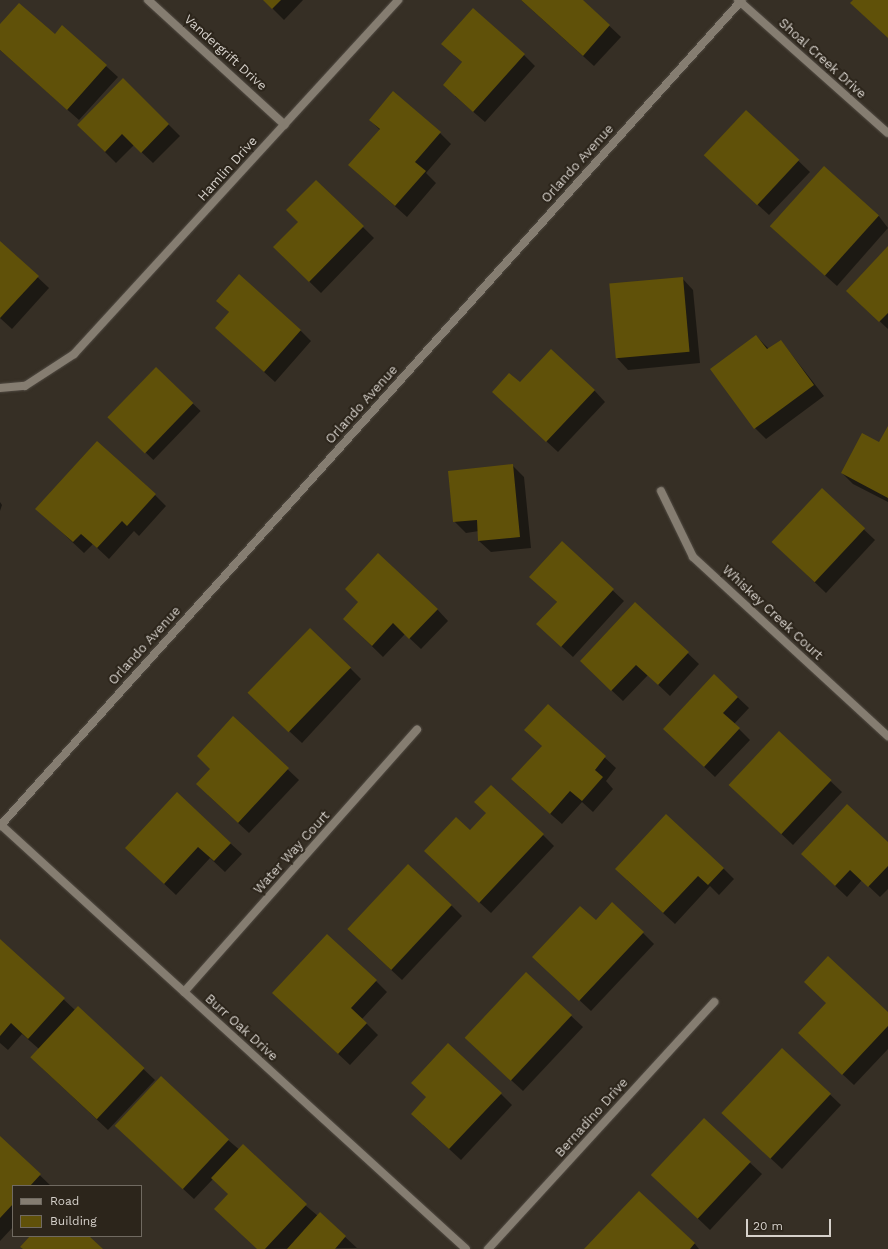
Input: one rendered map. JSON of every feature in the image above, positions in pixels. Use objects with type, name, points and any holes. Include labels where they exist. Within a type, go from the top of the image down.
[{"type":"street","name":"Vandergrift Drive","points":[[148,0],[285,125]]},
{"type":"street","name":"Hamlin Drive","points":[[0,388],[25,386],[74,354],[398,0]]},
{"type":"street","name":"Shoal Creek Drive","points":[[740,1],[888,134]]},
{"type":"street","name":"Orlando Avenue","points":[[0,826],[740,1]]},
{"type":"street","name":"Whiskey Creek Court","points":[[661,491],[693,557],[888,736]]},
{"type":"street","name":"Water Way Court","points":[[184,992],[417,730]]},
{"type":"street","name":"Burr Oak Drive","points":[[0,826],[466,1249]]},
{"type":"street","name":"Bernadino Drive","points":[[488,1249],[714,1002]]},
{"type":"building","points":[[263,0],[281,0],[272,9]]},
{"type":"building","points":[[521,0],[583,0],[610,25],[583,56]]},
{"type":"building","points":[[853,0],[888,0],[888,38],[850,3]]},
{"type":"building","points":[[19,3],[55,34],[62,25],[107,65],[67,110],[0,50],[0,24]]},
{"type":"building","points":[[473,8],[525,54],[473,112],[443,85],[462,62],[441,44]]},
{"type":"building","points":[[123,78],[169,124],[141,153],[122,134],[105,152],[77,125]]},
{"type":"building","points":[[393,91],[441,132],[415,162],[426,171],[395,206],[348,165],[380,129],[369,120]]},
{"type":"building","points":[[746,110],[799,160],[757,205],[704,155]]},
{"type":"building","points":[[824,166],[879,216],[825,276],[770,226]]},
{"type":"building","points":[[316,180],[364,226],[309,282],[273,247],[298,222],[286,210]]},
{"type":"building","points":[[0,241],[39,276],[0,318]]},
{"type":"building","points":[[888,246],[888,313],[879,322],[846,291]]},
{"type":"building","points":[[239,274],[301,330],[264,372],[215,328],[229,312],[216,301]]},
{"type":"building","points":[[683,277],[690,352],[616,358],[609,283]]},
{"type":"building","points":[[756,335],[767,349],[781,340],[814,385],[754,429],[710,369]]},
{"type":"building","points":[[551,349],[595,390],[546,442],[492,392],[509,373],[520,382]]},
{"type":"building","points":[[156,367],[193,403],[145,453],[107,417]]},
{"type":"building","points":[[888,426],[888,498],[841,473],[862,433],[879,442]]},
{"type":"building","points":[[97,441],[156,494],[127,526],[122,521],[97,548],[81,534],[73,542],[35,509]]},
{"type":"building","points":[[513,464],[520,537],[478,541],[477,520],[453,522],[448,471]]},
{"type":"building","points":[[822,488],[865,528],[815,582],[772,542]]},
{"type":"building","points":[[562,541],[614,589],[561,647],[536,624],[557,602],[529,577]]},
{"type":"building","points":[[378,553],[438,609],[409,639],[393,623],[372,646],[343,619],[358,602],[345,589]]},
{"type":"building","points":[[635,602],[689,652],[658,685],[636,665],[611,691],[580,661]]},
{"type":"building","points":[[310,628],[351,668],[288,732],[247,693]]},
{"type":"building","points":[[714,674],[738,697],[723,713],[740,728],[704,767],[663,729]]},
{"type":"building","points":[[548,704],[606,756],[595,770],[603,777],[582,801],[570,791],[550,814],[511,779],[542,746],[524,730]]},
{"type":"building","points":[[233,716],[289,768],[238,823],[196,784],[210,769],[197,756]]},
{"type":"building","points":[[779,731],[832,780],[781,834],[729,785]]},
{"type":"building","points":[[491,785],[544,834],[479,903],[424,851],[456,817],[470,830],[486,813],[474,802]]},
{"type":"building","points":[[177,792],[231,843],[214,861],[198,847],[164,884],[125,848]]},
{"type":"building","points":[[847,804],[888,842],[888,866],[868,887],[850,870],[835,886],[801,854]]},
{"type":"building","points":[[666,814],[724,868],[708,885],[698,876],[663,913],[615,869]]},
{"type":"building","points":[[408,864],[452,905],[391,970],[347,929]]},
{"type":"building","points":[[612,902],[644,932],[579,1001],[532,957],[580,906],[596,920]]},
{"type":"building","points":[[327,934],[377,980],[351,1008],[367,1023],[338,1054],[272,993]]},
{"type":"building","points":[[0,939],[65,998],[28,1039],[11,1023],[0,1036]]},
{"type":"building","points":[[828,956],[888,1012],[888,1026],[842,1075],[798,1033],[826,1003],[804,982]]},
{"type":"building","points":[[526,972],[572,1015],[511,1081],[465,1038]]},
{"type":"building","points":[[78,1006],[145,1068],[97,1119],[30,1057]]},
{"type":"building","points":[[448,1043],[502,1093],[449,1149],[411,1114],[426,1097],[411,1083]]},
{"type":"building","points":[[782,1048],[831,1094],[770,1159],[721,1113]]},
{"type":"building","points":[[161,1076],[229,1139],[183,1189],[115,1126]]},
{"type":"building","points":[[704,1118],[751,1162],[698,1219],[651,1175]]},
{"type":"building","points":[[0,1136],[41,1174],[31,1185],[12,1185],[12,1205],[0,1218]]},
{"type":"building","points":[[243,1144],[307,1204],[265,1249],[257,1249],[214,1209],[228,1194],[211,1178]]},
{"type":"building","points":[[639,1191],[695,1243],[690,1249],[584,1249]]},
{"type":"building","points":[[320,1212],[346,1236],[335,1249],[287,1249]]},
{"type":"building","points":[[29,1237],[90,1237],[103,1249],[23,1249],[20,1247]]}]
